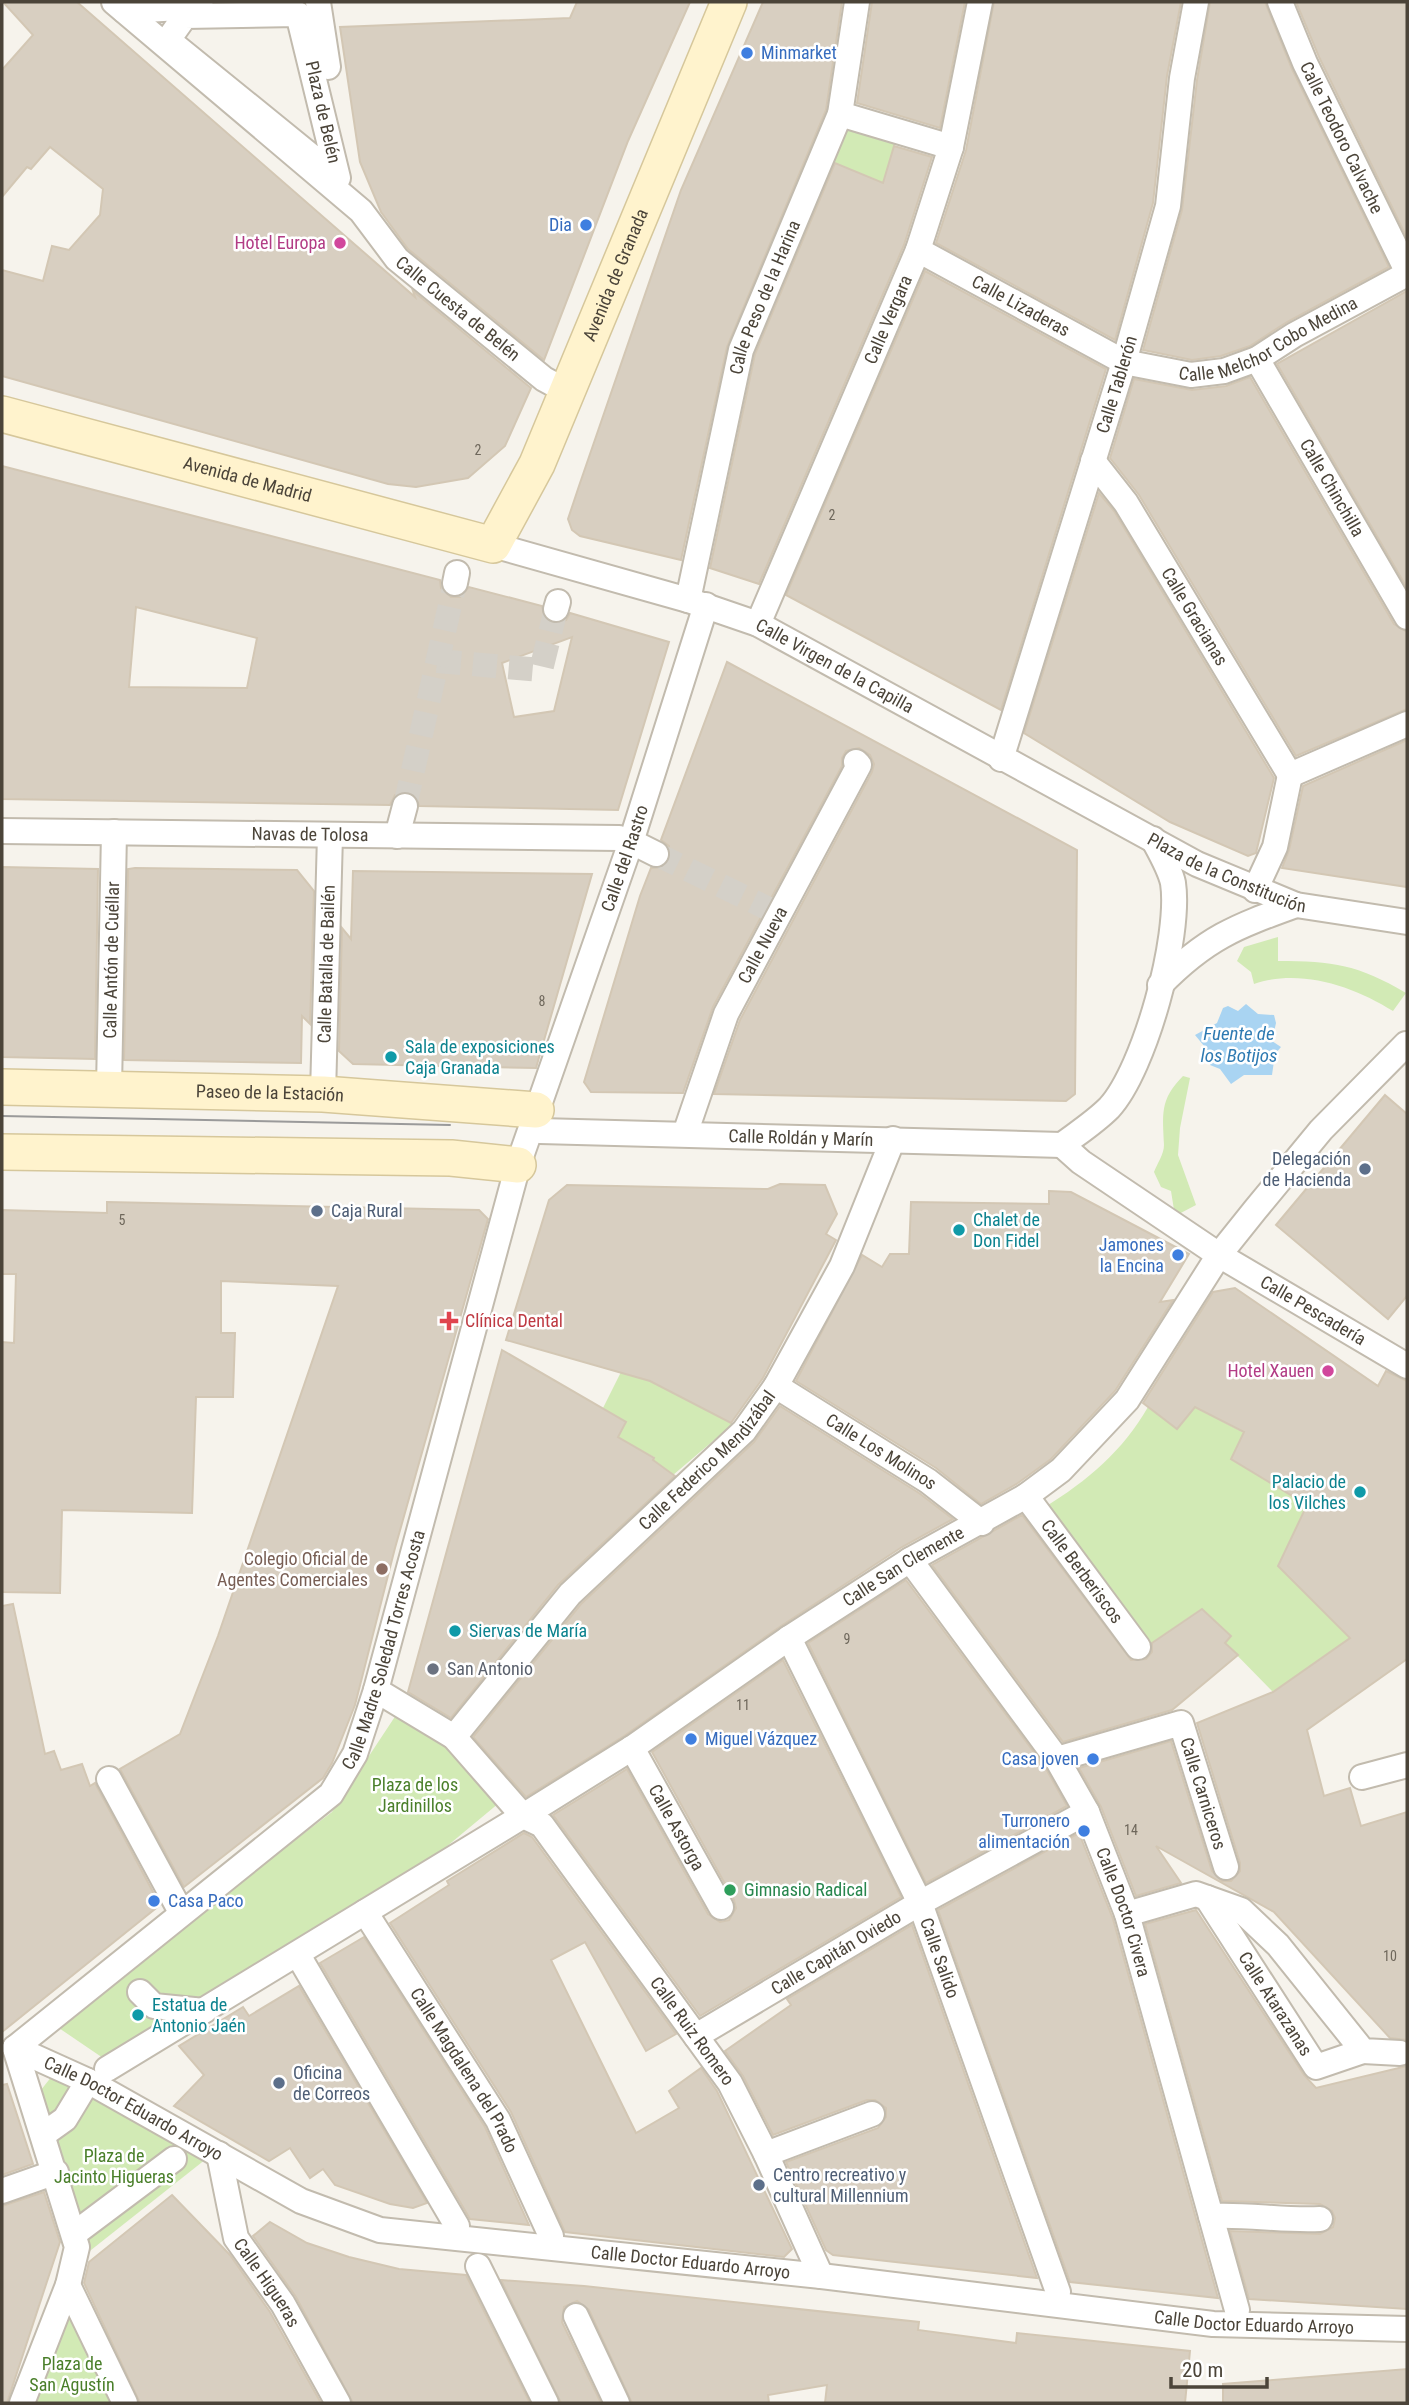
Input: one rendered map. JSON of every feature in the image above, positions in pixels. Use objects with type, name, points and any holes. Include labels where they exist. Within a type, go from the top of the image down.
[{"type":"street","points":[[120,7],[295,2]]},
{"type":"street","points":[[318,2],[336,123],[361,211]]},
{"type":"street","name":"Avenida de Granada","points":[[493,545],[530,480],[729,2]]},
{"type":"street","name":"Calle Peso de la Harina","points":[[697,602],[741,351],[840,114],[857,2]]},
{"type":"street","name":"Calle Vergara","points":[[758,624],[918,250],[951,147],[980,2]]},
{"type":"street","name":"Calle Tablerón","points":[[1001,759],[1124,362],[1168,206],[1182,78],[1196,2]]},
{"type":"street","name":"Calle Teodoro Calvache","points":[[1280,2],[1305,63],[1407,273]]},
{"type":"street","points":[[120,7],[361,211]]},
{"type":"street","name":"Plaza de Belén","points":[[299,14],[338,178],[168,40],[185,16],[299,14]]},
{"type":"street","points":[[840,114],[951,147]]},
{"type":"street","name":"Calle Cuesta de Belén","points":[[361,211],[397,259],[544,379],[568,392]]},
{"type":"street","name":"Calle Lizaderas","points":[[918,250],[1124,362]]},
{"type":"street","name":"Calle Melchor Cobo Medina","points":[[1124,362],[1191,375],[1224,371],[1257,359],[1294,335],[1407,273]]},
{"type":"street","name":"Calle Chinchilla","points":[[1257,359],[1407,617]]},
{"type":"street","name":"Avenida de Madrid","points":[[2,414],[493,545]]},
{"type":"street","name":"Calle Gracianas","points":[[1093,461],[1126,503],[1290,775]]},
{"type":"street","name":"Calle Virgen de la Capilla","points":[[493,545],[697,602],[758,624],[1001,759],[1153,839]]},
{"type":"street","name":"Calle del Rastro","points":[[538,1121],[631,842],[697,602]]},
{"type":"street","points":[[1255,890],[1275,847],[1290,775],[1407,724]]},
{"type":"street","name":"Calle Nueva","points":[[685,1134],[726,1014],[776,913],[860,765]]},
{"type":"street","points":[[397,836],[405,806]]},
{"type":"street","name":"Navas de Tolosa","points":[[2,831],[397,836],[638,846]]},
{"type":"street","name":"Calle Antón de Cuéllar","points":[[109,1088],[114,832]]},
{"type":"street","name":"Calle Batalla de Bailén","points":[[323,1094],[330,835]]},
{"type":"street","name":"Plaza de la Constitución","points":[[1153,839],[1197,864],[1296,905]]},
{"type":"street","name":"Plaza de la Constitución","points":[[1062,1144],[1109,1107],[1124,1086],[1150,1026],[1170,934],[1172,881],[1153,839]]},
{"type":"street","points":[[1296,905],[1407,922]]},
{"type":"street","name":"Plaza de la Constitución","points":[[1160,985],[1189,955],[1232,928],[1296,905]]},
{"type":"street","name":"Calle San Clemente","points":[[523,1816],[632,1748],[789,1638],[910,1560],[982,1523],[1061,1470],[1127,1400],[1219,1255],[1321,1130],[1405,1044]]},
{"type":"street","name":"Paseo de la Estación","points":[[2,1087],[323,1094],[538,1121]]},
{"type":"street","name":"Calle Roldán y Marín","points":[[538,1121],[685,1134],[1062,1144]]},
{"type":"street","name":"Calle Madre Soledad Torres Acosta","points":[[8,2049],[331,1794],[355,1754],[376,1690],[518,1165],[538,1121]]},
{"type":"street","name":"Calle Federico Mendizábal","points":[[454,1737],[570,1594],[744,1431],[776,1386],[842,1266],[893,1139]]},
{"type":"street","points":[[1062,1144],[1081,1163],[1219,1255]]},
{"type":"street","points":[[2,1152],[451,1158],[518,1165]]},
{"type":"street","name":"Calle Pescadería","points":[[1219,1255],[1407,1366]]},
{"type":"street","name":"Calle Los Molinos","points":[[776,1386],[928,1481],[982,1523]]},
{"type":"street","name":"Calle Berberiscos","points":[[1026,1496],[1138,1647]]},
{"type":"street","name":"Calle Doctor Civera","points":[[910,1560],[1057,1759],[1087,1812],[1127,1914],[1237,2310]]},
{"type":"street","name":"Calle Salido","points":[[789,1638],[920,1903],[1058,2292]]},
{"type":"street","name":"Calle Ruiz Romero","points":[[376,1690],[454,1737],[523,1816],[542,1825],[730,2083],[766,2154],[821,2276]]},
{"type":"street","name":"Calle Carniceros","points":[[1057,1759],[1181,1723],[1226,1867]]},
{"type":"street","name":"Calle Astorga","points":[[632,1748],[721,1907]]},
{"type":"street","points":[[1362,1777],[1407,1765]]},
{"type":"street","points":[[109,1779],[181,1912]]},
{"type":"street","name":"Calle Capitán Oviedo","points":[[696,2036],[920,1903],[1087,1812]]},
{"type":"street","points":[[44,2134],[65,2119],[98,2075],[523,1816]]},
{"type":"street","name":"Calle Atarazanas","points":[[1127,1914],[1196,1894],[1241,1910],[1278,1945],[1363,2051]]},
{"type":"street","name":"Calle Atarazanas","points":[[1207,1898],[1316,2067],[1363,2051],[1400,2053]]},
{"type":"street","name":"Calle Magdalena del Prado","points":[[365,1912],[498,2120],[551,2236]]},
{"type":"street","points":[[298,1955],[457,2226]]},
{"type":"street","points":[[140,1992],[154,2006],[204,2011]]},
{"type":"street","points":[[8,2049],[44,2134],[77,2247],[68,2285],[22,2403]]},
{"type":"street","name":"Calle Doctor Eduardo Arroyo","points":[[8,2049],[98,2075],[219,2154],[300,2201],[380,2230],[821,2276],[1213,2324],[1407,2329]]},
{"type":"street","points":[[766,2154],[872,2114]]},
{"type":"street","name":"Calle Higueras","points":[[219,2154],[236,2238],[283,2304],[338,2403]]},
{"type":"street","points":[[74,2234],[174,2159]]},
{"type":"street","points":[[2,2191],[56,2172]]},
{"type":"street","points":[[1211,2216],[1251,2214],[1283,2221],[1320,2218]]},
{"type":"street","points":[[478,2266],[545,2403]]},
{"type":"street","points":[[68,2285],[125,2403]]},
{"type":"street","points":[[576,2316],[617,2403]]},
{"type":"green space","points":[[846,119],[898,134],[883,183],[833,162]]},
{"type":"green space","points":[[1278,937],[1278,961],[1345,966],[1374,976],[1406,993],[1393,1011],[1361,994],[1326,982],[1290,978],[1254,984],[1251,972],[1237,961],[1244,947]]},
{"type":"green space","points":[[1183,1076],[1190,1078],[1180,1128],[1178,1155],[1196,1205],[1175,1216],[1171,1191],[1161,1187],[1154,1172],[1164,1148],[1163,1116],[1166,1100]]},
{"type":"green space","points":[[622,1370],[650,1381],[733,1424],[673,1475],[653,1460],[654,1457],[618,1438],[625,1422],[603,1408]]},
{"type":"green space","points":[[1148,1407],[1177,1429],[1195,1407],[1244,1433],[1231,1459],[1307,1505],[1278,1566],[1350,1638],[1273,1692],[1225,1643],[1231,1636],[1201,1609],[1150,1644],[1126,1617],[1045,1507],[1103,1464],[1127,1438]]},
{"type":"green space","name":"Plaza de los Jardinillos","points":[[400,1709],[446,1737],[499,1803],[434,1857],[103,2058],[53,2024],[332,1812]]},
{"type":"green space","name":"Plaza de Jacinto Higueras","points":[[52,2076],[206,2159],[86,2254],[41,2090]]},
{"type":"green space","name":"Plaza de San Agustín","points":[[69,2316],[121,2403],[29,2403],[58,2328]]},
{"type":"water","name":"Fuente de los Botijos","points":[[1246,1004],[1258,1014],[1274,1015],[1276,1023],[1272,1041],[1281,1047],[1275,1054],[1272,1075],[1244,1075],[1231,1084],[1220,1069],[1210,1065],[1209,1052],[1195,1035],[1217,1023],[1223,1008],[1228,1006],[1238,1011]]},
{"type":"building","points":[[3,2],[77,2],[415,297],[413,291],[531,388],[505,446],[468,478],[416,487],[388,484],[2,376],[2,270],[43,281],[52,246],[69,250],[100,215],[103,189],[50,147],[31,169],[27,167],[2,197],[2,70],[33,35]]},
{"type":"building","points":[[577,2],[690,2],[628,141],[544,360],[408,249],[381,212],[360,162],[340,27],[570,18]]},
{"type":"building","points":[[763,2],[842,2],[826,110],[727,347],[681,560],[580,536],[572,530],[568,519],[579,486],[681,190]]},
{"type":"building","points":[[872,2],[965,2],[940,128],[857,103]]},
{"type":"building","points":[[994,2],[1181,2],[1167,76],[1153,203],[1115,340],[936,243],[966,150]]},
{"type":"building","points":[[1210,2],[1265,2],[1292,69],[1389,267],[1287,322],[1250,346],[1221,356],[1192,360],[1143,350],[1182,210],[1197,80]]},
{"type":"building","points":[[1296,2],[1407,2],[1407,238],[1319,57]]},
{"type":"building","points":[[894,146],[932,157],[904,245],[759,584],[710,568],[755,354],[835,163],[883,183]]},
{"type":"building","points":[[925,271],[1106,369],[1001,710],[786,595]]},
{"type":"building","points":[[1407,291],[1407,588],[1277,364]]},
{"type":"building","points":[[1250,377],[1394,624],[1407,632],[1407,709],[1296,756],[1139,495],[1110,458],[1134,379],[1192,390],[1226,386]]},
{"type":"building","points":[[2,466],[440,580],[441,588],[451,597],[460,597],[469,587],[542,606],[545,619],[553,623],[566,620],[570,613],[669,642],[618,810],[419,806],[416,796],[408,792],[395,795],[390,805],[2,799]],"holes":[[[136,607],[257,638],[247,688],[129,687]],[[572,637],[554,711],[514,717],[502,663]]]},
{"type":"building","points":[[1099,493],[1114,511],[1274,778],[1256,853],[1248,856],[1170,822],[1024,733]]},
{"type":"building","points":[[727,662],[1077,850],[1075,1094],[1066,1101],[714,1094],[740,1020],[872,772],[874,764],[870,755],[859,748],[846,751],[842,758],[842,766],[713,1007],[683,1093],[591,1092],[584,1082],[640,896],[651,868],[664,867],[670,860],[669,846],[661,840]]},
{"type":"building","points":[[1407,740],[1407,887],[1282,868],[1289,850],[1303,786]]},
{"type":"building","points":[[2,867],[98,869],[95,1059],[2,1057]]},
{"type":"building","points":[[128,869],[297,870],[314,891],[310,1024],[302,1016],[301,1063],[124,1060]]},
{"type":"building","points":[[353,871],[592,874],[536,1068],[353,1064],[339,1051],[342,928],[351,939]]},
{"type":"building","name":"Delegación de Hacienda","points":[[1385,1095],[1407,1114],[1407,1296],[1388,1319],[1276,1225]]},
{"type":"building","points":[[780,1184],[825,1185],[837,1214],[826,1234],[836,1240],[763,1378],[731,1423],[650,1381],[506,1340],[549,1200],[567,1185],[768,1189]]},
{"type":"building","points":[[1049,1191],[1071,1192],[1189,1254],[1160,1302],[1173,1300],[1115,1391],[1051,1459],[1018,1483],[981,1504],[936,1468],[796,1381],[862,1255],[882,1267],[890,1254],[909,1254],[911,1202],[1049,1204]]},
{"type":"building","points":[[107,1202],[479,1210],[488,1219],[395,1548],[355,1705],[332,1763],[323,1778],[184,1887],[120,1769],[180,1734],[218,1636],[338,1286],[221,1281],[221,1333],[235,1333],[233,1397],[196,1397],[192,1513],[62,1510],[60,1593],[2,1592],[2,1342],[14,1343],[16,1274],[2,1274],[2,1210],[107,1213]]},
{"type":"building","points":[[1235,1288],[1378,1386],[1386,1371],[1407,1381],[1407,1659],[1307,1730],[1324,1796],[1350,1788],[1361,1826],[1407,1812],[1407,2040],[1390,2038],[1274,1912],[1156,1846],[1181,1883],[1136,1896],[1101,1807],[1079,1768],[1171,1741],[1212,1871],[1222,1881],[1231,1881],[1240,1871],[1240,1863],[1197,1723],[1273,1692],[1350,1638],[1278,1566],[1307,1505],[1231,1459],[1244,1432],[1195,1407],[1177,1429],[1143,1403],[1213,1292]]},
{"type":"building","points":[[502,1350],[626,1422],[618,1437],[654,1458],[653,1460],[675,1476],[558,1585],[451,1718],[408,1692]]},
{"type":"building","points":[[780,1406],[919,1493],[953,1519],[902,1547],[781,1626],[624,1736],[526,1797],[473,1737],[581,1604],[754,1442]]},
{"type":"building","points":[[1022,1515],[1131,1660],[1146,1659],[1152,1652],[1152,1643],[1202,1609],[1231,1636],[1225,1643],[1238,1655],[1172,1710],[1063,1742],[932,1565]]},
{"type":"building","points":[[906,1580],[1045,1767],[1067,1806],[926,1883],[808,1643]]},
{"type":"building","points":[[13,1604],[45,1754],[54,1751],[61,1770],[82,1764],[90,1786],[95,1783],[160,1905],[2,2032],[2,1606]]},
{"type":"building","points":[[783,1660],[901,1897],[700,2016],[553,1815],[627,1769],[708,1914],[720,1922],[729,1920],[736,1908],[734,1900],[652,1752]]},
{"type":"building","points":[[524,1833],[532,1837],[676,2034],[646,2051],[585,1942],[551,1960],[636,2133],[679,2108],[669,2091],[701,2068],[717,2091],[792,2249],[784,2257],[565,2232],[511,2112],[390,1923],[449,1885],[447,1881]]},
{"type":"building","points":[[1079,1833],[1113,1919],[1218,2298],[1070,2282],[938,1910]]},
{"type":"building","points":[[1196,1910],[1304,2075],[1316,2088],[1407,2066],[1407,2309],[1249,2299],[1230,2231],[1320,2234],[1333,2227],[1335,2218],[1332,2211],[1320,2204],[1222,2201],[1145,1924]]},
{"type":"building","points":[[912,1925],[1037,2278],[833,2255],[826,2250],[786,2162],[878,2128],[886,2117],[886,2108],[875,2100],[867,2100],[773,2135],[743,2076],[725,2051],[791,2005],[787,1999]]},
{"type":"building","points":[[364,1937],[485,2127],[529,2225],[470,2219],[320,1963]]},
{"type":"building","name":"Oficina de Correos","points":[[299,1986],[427,2203],[413,2208],[390,2204],[335,2185],[323,2169],[310,2178],[290,2148],[269,2161],[174,2106],[204,2075],[179,2046],[243,2007],[249,2016]]},
{"type":"building","points":[[7,2084],[33,2164],[2,2175],[2,2085]]},
{"type":"building","points":[[44,2192],[60,2242],[7,2403],[2,2403],[2,2206]]},
{"type":"building","points":[[172,2195],[230,2255],[270,2312],[321,2403],[140,2403],[84,2283],[89,2262]]},
{"type":"building","points":[[270,2222],[307,2243],[349,2257],[399,2269],[466,2275],[530,2403],[353,2403],[296,2297],[253,2236]]},
{"type":"building","points":[[501,2280],[584,2286],[919,2322],[918,2330],[1016,2343],[1017,2333],[1190,2351],[1185,2403],[825,2403],[827,2385],[768,2395],[769,2403],[632,2403],[589,2310],[577,2301],[564,2307],[562,2322],[601,2403],[561,2403]]},
{"type":"building","points":[[1407,2369],[1407,2403],[1223,2403],[1223,2384]]},
{"type":"tunnel","points":[[405,806],[455,583]]},
{"type":"tunnel","points":[[437,661],[541,670],[556,609]]},
{"type":"tunnel","points":[[656,854],[771,910]]},
{"type":"tram line","points":[[2,1116],[450,1125]]},
{"type":"place","name":"Minmarket","points":[[747,53]]},
{"type":"place","name":"Dia","points":[[586,225]]},
{"type":"place","name":"Hotel Europa","points":[[340,243]]},
{"type":"place","name":"Sala de exposiciones Caja Granada","points":[[391,1057]]},
{"type":"place","name":"Delegación de Hacienda","points":[[1365,1169]]},
{"type":"place","name":"Caja Rural","points":[[317,1211]]},
{"type":"place","name":"Chalet de Don Fidel","points":[[959,1230]]},
{"type":"place","name":"Jamones la Encina","points":[[1178,1255]]},
{"type":"place","name":"Clínica Dental","points":[[449,1321]]},
{"type":"place","name":"Hotel Xauen","points":[[1328,1371]]},
{"type":"place","name":"Palacio de los Vilches","points":[[1360,1492]]},
{"type":"place","name":"Colegio Oficial de Agentes Comerciales","points":[[382,1569]]},
{"type":"place","name":"Siervas de María","points":[[455,1631]]},
{"type":"place","name":"San Antonio","points":[[433,1669]]},
{"type":"place","name":"Miguel Vázquez","points":[[691,1739]]},
{"type":"place","name":"Casa joven","points":[[1093,1759]]},
{"type":"place","name":"Turronero alimentación","points":[[1084,1831]]},
{"type":"place","name":"Gimnasio Radical","points":[[730,1890]]},
{"type":"place","name":"Casa Paco","points":[[154,1901]]},
{"type":"place","name":"Estatua de Antonio Jaén","points":[[138,2015]]},
{"type":"place","name":"Oficina de Correos","points":[[279,2083]]},
{"type":"place","name":"Centro recreativo y cultural Millennium","points":[[759,2185]]}]
